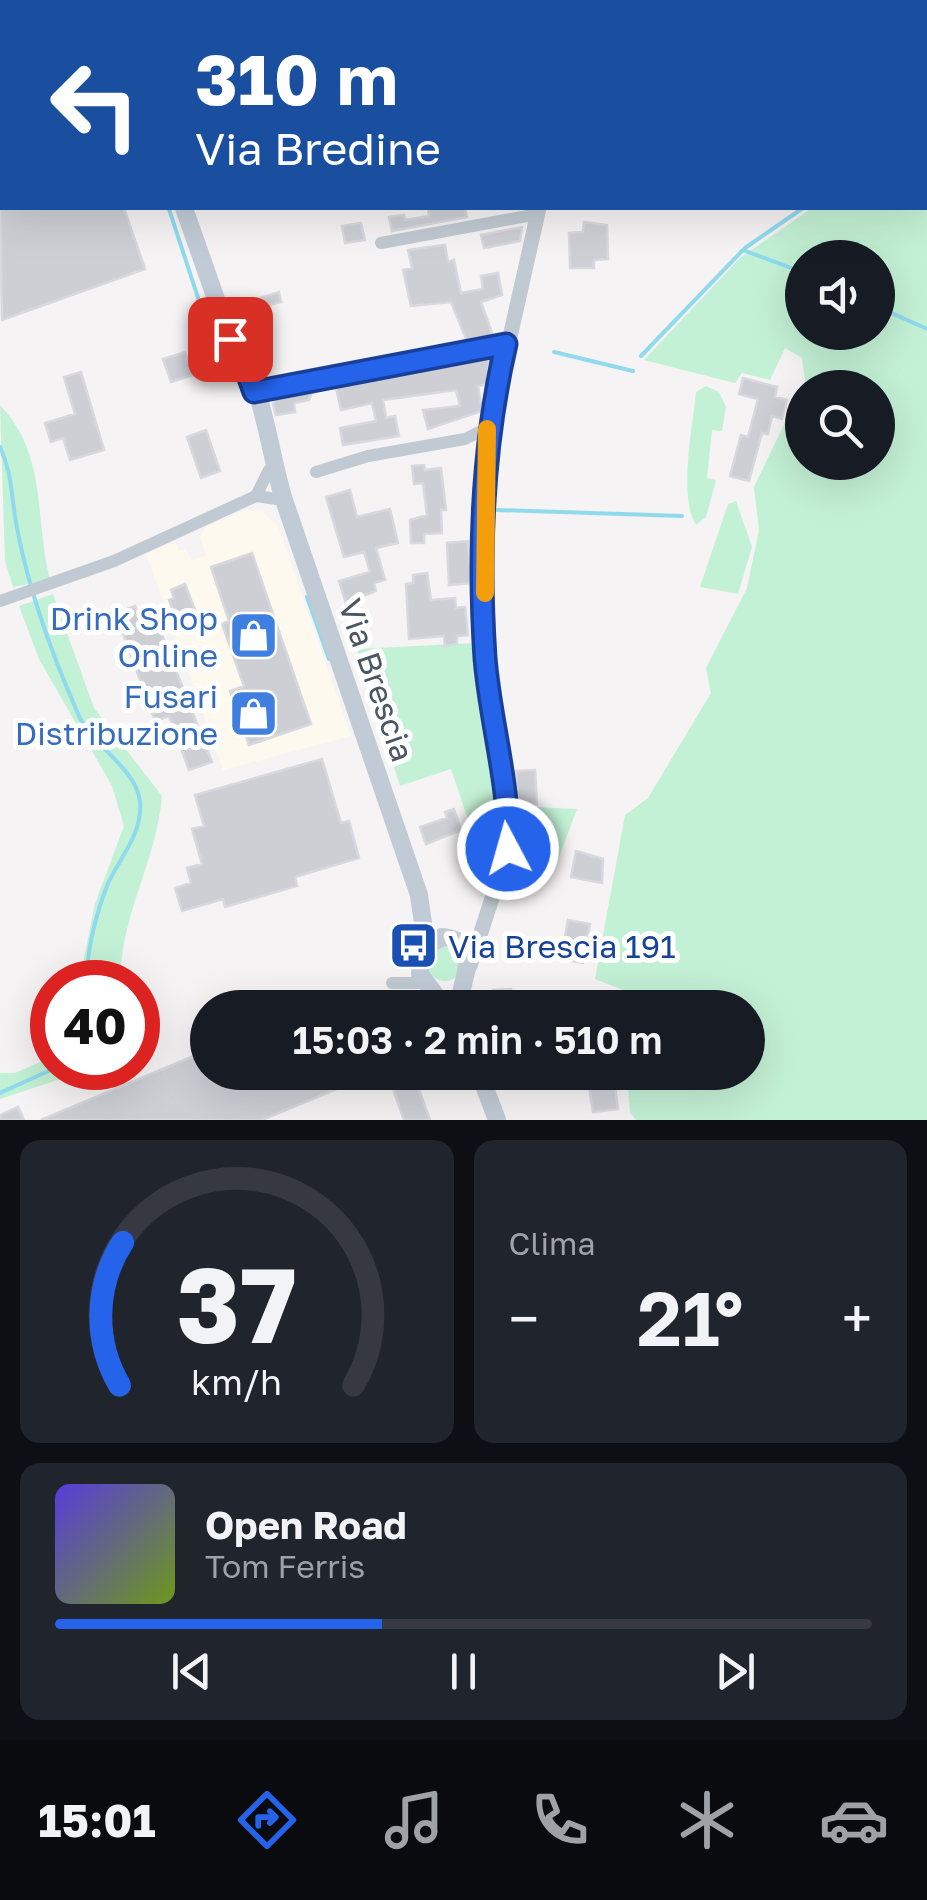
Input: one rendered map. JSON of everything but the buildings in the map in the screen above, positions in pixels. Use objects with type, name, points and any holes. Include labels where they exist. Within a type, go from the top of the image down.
[{"type":"main road","name":"Via Brescia","points":[[185,210],[274,450],[277,485]]},
{"type":"main road","name":"Via Brescia","points":[[230,339],[230,360],[322,611],[419,895],[420,956],[432,990]]},
{"type":"main road","name":"Via Brescia","points":[[419,895],[452,939],[467,950],[470,966]]},
{"type":"main road","points":[[420,956],[434,939],[452,939]]},
{"type":"main road","points":[[462,990],[470,966]]},
{"type":"main road","points":[[429,985],[448,990],[462,984]]},
{"type":"main road","points":[[486,1090],[498,1120]]},
{"type":"street","points":[[381,244],[538,211],[485,448],[485,658],[508,836],[470,966]]},
{"type":"street","points":[[254,392],[506,344]]},
{"type":"street","points":[[316,472],[368,456],[466,439],[488,428]]},
{"type":"street","points":[[466,439],[485,448]]},
{"type":"street","points":[[0,601],[51,587],[277,485]]},
{"type":"street","points":[[256,496],[277,485]]},
{"type":"street","points":[[256,496],[283,512],[322,611]]},
{"type":"street","points":[[452,939],[484,923]]},
{"type":"street","points":[[420,956],[392,983],[429,985]]},
{"type":"shaded area","points":[[245,510],[263,512],[278,526],[351,736],[223,770],[146,554],[175,541],[179,551],[186,548],[192,561],[206,555],[200,537],[205,527]]},
{"type":"green space","points":[[809,210],[927,210],[927,1120],[636,1120],[630,1113],[628,1090],[765,1090],[765,990],[623,990],[595,979],[625,815],[648,798],[711,693],[706,668],[747,588],[759,530],[754,487],[785,423],[785,480],[895,480],[895,370],[804,370],[802,358],[788,350],[895,350],[895,240],[785,240],[785,348],[770,380],[742,373],[735,383],[644,360],[740,258]]},
{"type":"green space","points":[[706,386],[719,392],[726,407],[722,431],[712,430],[707,478],[716,480],[706,517],[696,525],[688,497],[688,460],[696,392]]},
{"type":"green space","points":[[0,405],[26,445],[33,466],[50,580],[13,587],[5,561]]},
{"type":"green space","points":[[736,501],[752,547],[738,594],[700,587],[728,504]]},
{"type":"green space","points":[[53,594],[94,708],[162,796],[122,960],[84,960],[95,904],[124,826],[112,786],[39,659],[19,606]]},
{"type":"green space","points":[[494,642],[510,806],[577,809],[555,868],[515,859],[482,861],[451,769],[400,786],[357,649]]},
{"type":"green space","points":[[445,947],[457,952],[462,964],[457,976],[445,981],[433,976],[428,964],[433,952]]},
{"type":"green space","points":[[30,1067],[30,1089],[0,1099],[0,1073],[15,1073]]},
{"type":"waterway","points":[[169,210],[203,313]]},
{"type":"waterway","points":[[745,248],[800,210]]},
{"type":"waterway","points":[[641,356],[743,250],[785,266]]},
{"type":"waterway","points":[[895,315],[927,329]]},
{"type":"waterway","points":[[554,352],[633,371]]},
{"type":"waterway","points":[[0,447],[10,477],[28,576],[60,671],[85,727],[123,768],[140,802],[134,836],[99,909],[88,960]]},
{"type":"waterway","points":[[497,510],[682,516]]},
{"type":"waterway","points":[[307,597],[329,659]]},
{"type":"waterway","points":[[0,1093],[30,1079]]},
{"type":"slow traffic","points":[[485,593],[483,490],[487,429]]},
{"type":"place","name":"Drink Shop Online","points":[[253,636]]},
{"type":"place","name":"Fusari Distribuzione","points":[[253,714]]},
{"type":"place","name":"Via Brescia 191","points":[[413,946]]},
{"type":"route","points":[[230,339],[242,358],[254,392],[506,344],[488,428],[483,490],[485,658],[508,849]]}]
